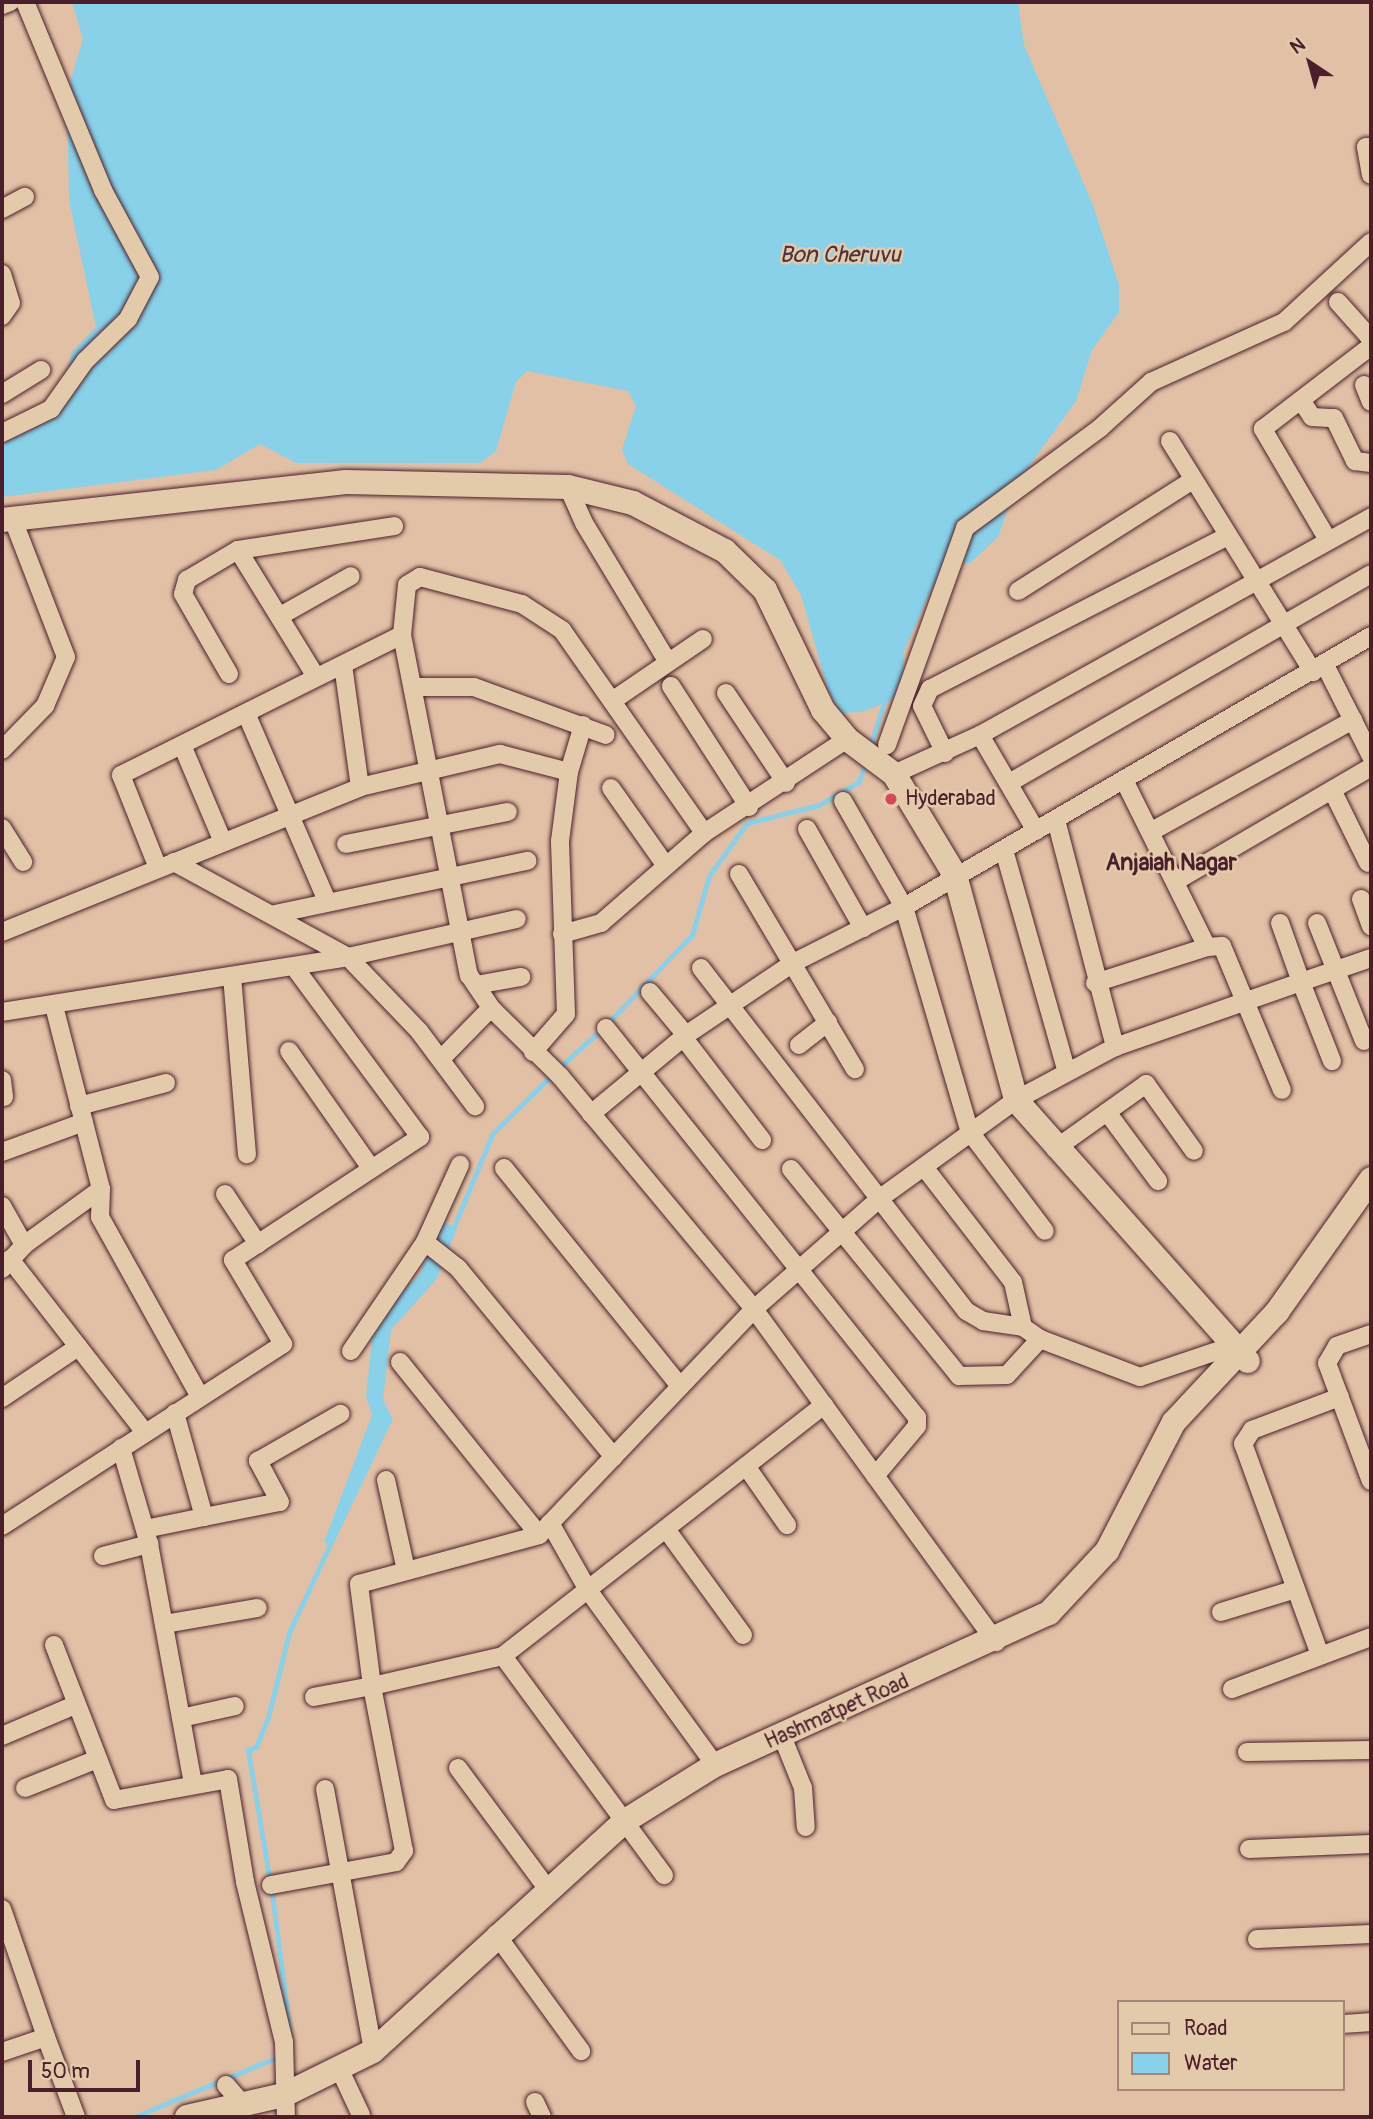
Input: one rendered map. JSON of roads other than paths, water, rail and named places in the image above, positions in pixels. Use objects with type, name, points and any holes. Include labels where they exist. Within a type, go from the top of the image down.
[{"type":"main road","points":[[7,518],[345,482],[568,487],[633,503],[744,567],[765,590],[810,687],[852,743],[887,762],[955,875],[1016,1100],[1055,1149],[1240,1353]]},
{"type":"main road","points":[[1240,1353],[1297,1285],[1371,1179]]},
{"type":"main road","points":[[1240,1353],[1287,1319],[1371,1198]]},
{"type":"main road","name":"Hashmatpet Road","points":[[187,2117],[233,2094],[287,2095],[373,2052],[547,1887],[625,1821],[715,1765],[996,1642],[1049,1612],[1080,1584],[1107,1551],[1153,1466],[1240,1353]]},
{"type":"street","points":[[2,5],[10,2]]},
{"type":"street","points":[[2,433],[51,410],[85,361],[128,319],[150,277],[103,190],[25,2]]},
{"type":"street","points":[[1371,147],[1366,148],[1371,175]]},
{"type":"street","points":[[2,209],[25,197]]},
{"type":"street","points":[[1371,242],[1283,322],[1151,382],[1100,428],[965,528],[887,762],[945,753],[1255,578],[1371,517]]},
{"type":"street","points":[[2,274],[11,303],[2,316]]},
{"type":"street","points":[[1338,302],[1371,339]]},
{"type":"street","points":[[1328,540],[1263,429],[1371,346]]},
{"type":"street","points":[[2,394],[40,370]]},
{"type":"street","points":[[1364,384],[1371,402]]},
{"type":"street","points":[[1301,400],[1312,417],[1334,418],[1355,461],[1371,463]]},
{"type":"street","points":[[1170,441],[1283,625],[1319,668],[1353,720],[1371,756]]},
{"type":"street","points":[[1018,591],[1193,480]]},
{"type":"street","points":[[568,487],[666,659]]},
{"type":"street","points":[[2,750],[45,706],[66,657],[7,518]]},
{"type":"street","points":[[229,674],[182,588],[238,550],[394,526]]},
{"type":"street","points":[[945,753],[922,706],[930,689],[1228,536]]},
{"type":"street","points":[[238,550],[316,677]]},
{"type":"street","points":[[1009,783],[1371,574]]},
{"type":"street","points":[[280,616],[351,576]]},
{"type":"street","points":[[704,833],[562,630],[522,604],[420,577],[407,584],[402,635],[444,822],[460,933],[477,985],[491,1008],[561,1076],[754,1309],[996,1642]]},
{"type":"street","points":[[402,635],[121,775],[166,865],[275,914],[348,957],[440,1059],[475,1106]]},
{"type":"street","points":[[591,1114],[684,1036],[793,963],[904,907],[1371,636]]},
{"type":"street","points":[[611,701],[666,659],[703,639]]},
{"type":"street","points":[[344,665],[360,788]]},
{"type":"street","points":[[671,686],[750,807]]},
{"type":"street","points":[[414,687],[474,687],[583,725],[606,736]]},
{"type":"street","points":[[726,693],[786,783]]},
{"type":"street","points":[[246,713],[294,813],[326,899]]},
{"type":"street","points":[[1152,831],[1353,720]]},
{"type":"street","points":[[539,1057],[566,1014],[561,841],[569,772],[583,725]]},
{"type":"street","points":[[980,735],[1036,831]]},
{"type":"street","points":[[562,934],[601,923],[704,833],[852,743]]},
{"type":"street","points":[[182,745],[223,842]]},
{"type":"street","points":[[2,941],[166,865],[360,788],[500,754],[569,772]]},
{"type":"street","points":[[1176,881],[1371,767]]},
{"type":"street","points":[[1124,780],[1152,831],[1207,947]]},
{"type":"street","points":[[611,788],[666,866]]},
{"type":"street","points":[[1332,790],[1368,863]]},
{"type":"street","points":[[843,802],[904,907],[971,1132],[1045,1231]]},
{"type":"street","points":[[346,844],[444,822],[508,812]]},
{"type":"street","points":[[1056,820],[1095,983],[1115,1047]]},
{"type":"street","points":[[2,828],[23,862]]},
{"type":"street","points":[[807,829],[863,928]]},
{"type":"street","points":[[1004,850],[1066,1069]]},
{"type":"street","points":[[275,914],[326,899],[527,861]]},
{"type":"street","points":[[739,874],[855,1069]]},
{"type":"street","points":[[1361,900],[1371,926]]},
{"type":"street","points":[[2,1012],[293,967],[517,919]]},
{"type":"street","points":[[1280,923],[1332,1061]]},
{"type":"street","points":[[1317,923],[1364,1041]]},
{"type":"street","points":[[1095,983],[1207,947],[1222,946],[1282,1090]]},
{"type":"street","points":[[271,1885],[396,1862],[404,1851],[372,1686],[359,1584],[544,1529],[754,1309],[802,1270],[879,1199],[1016,1100],[1066,1069],[1115,1047],[1371,958]]},
{"type":"street","points":[[2,1526],[121,1448],[143,1430],[175,1413],[199,1395],[283,1344],[233,1260],[420,1137],[293,967]]},
{"type":"street","points":[[701,968],[974,1318],[1023,1327],[1040,1339],[1140,1377],[1240,1353]]},
{"type":"street","points":[[232,976],[247,1153]]},
{"type":"street","points":[[477,985],[521,977]]},
{"type":"street","points":[[650,992],[762,1140]]},
{"type":"street","points":[[54,1006],[101,1189],[100,1217],[199,1395]]},
{"type":"street","points":[[440,1059],[491,1008]]},
{"type":"street","points":[[799,1045],[828,1022]]},
{"type":"street","points":[[606,1028],[802,1270],[918,1421],[875,1476]]},
{"type":"street","points":[[289,1051],[371,1168]]},
{"type":"street","points":[[2,1152],[82,1114],[166,1083]]},
{"type":"street","points":[[1055,1149],[1146,1084],[1194,1151]]},
{"type":"street","points":[[1107,1112],[1158,1181]]},
{"type":"street","points":[[351,1351],[425,1241],[460,1165]]},
{"type":"street","points":[[924,1167],[1013,1282],[1023,1327]]},
{"type":"street","points":[[504,1168],[679,1385]]},
{"type":"street","points":[[790,1169],[959,1376],[1007,1375],[1040,1339]]},
{"type":"street","points":[[101,1189],[24,1245],[6,1264],[143,1430]]},
{"type":"street","points":[[225,1195],[258,1244]]},
{"type":"street","points":[[2,1206],[24,1245]]},
{"type":"street","points":[[425,1241],[458,1268],[614,1457]]},
{"type":"street","points":[[1371,1334],[1329,1354],[1340,1397],[1371,1481]]},
{"type":"street","points":[[2,1398],[78,1348]]},
{"type":"street","points":[[400,1362],[544,1529],[715,1765]]},
{"type":"street","points":[[1320,1655],[1244,1436],[1340,1397]]},
{"type":"street","points":[[314,1697],[502,1657],[824,1405]]},
{"type":"street","points":[[175,1413],[204,1517]]},
{"type":"street","points":[[103,1556],[204,1517],[280,1502],[258,1461],[340,1414]]},
{"type":"street","points":[[121,1448],[147,1537],[193,1783]]},
{"type":"street","points":[[746,1466],[787,1525]]},
{"type":"street","points":[[386,1480],[406,1570]]},
{"type":"street","points":[[666,1529],[743,1634]]},
{"type":"street","points":[[1221,1612],[1296,1589]]},
{"type":"street","points":[[164,1625],[258,1608]]},
{"type":"street","points":[[1232,1689],[1371,1637]]},
{"type":"street","points":[[54,1645],[114,1800],[193,1783],[228,1779],[244,1882],[285,2042],[287,2095]]},
{"type":"street","points":[[502,1657],[664,1875]]},
{"type":"street","points":[[2,1736],[75,1705]]},
{"type":"street","points":[[181,1718],[235,1706]]},
{"type":"street","points":[[782,1737],[803,1788],[806,1827]]},
{"type":"street","points":[[1247,1752],[1371,1750]]},
{"type":"street","points":[[25,1788],[97,1759]]},
{"type":"street","points":[[458,1768],[547,1887]]},
{"type":"street","points":[[326,1789],[373,2052]]},
{"type":"street","points":[[1249,1849],[1371,1844]]},
{"type":"street","points":[[2,1909],[76,2117]]},
{"type":"street","points":[[496,1934],[580,2051]]},
{"type":"street","points":[[1256,1939],[1371,1934]]},
{"type":"street","points":[[1345,2024],[1371,2022]]},
{"type":"street","points":[[2,2052],[46,2037]]},
{"type":"street","points":[[339,2068],[361,2115]]},
{"type":"water","name":"Bon Cheruvu","points":[[72,2],[1018,2],[1024,45],[1093,205],[1119,285],[1119,312],[1092,350],[1076,401],[1017,483],[998,537],[970,563],[951,563],[939,573],[903,653],[904,683],[894,699],[862,712],[841,713],[828,690],[801,595],[780,560],[628,464],[622,450],[636,406],[628,391],[527,371],[516,382],[496,451],[480,463],[296,463],[260,444],[216,470],[2,497],[2,445],[61,397],[72,352],[96,327],[69,200],[67,92],[83,39]]},
{"type":"water","points":[[441,1221],[457,1228],[436,1280],[391,1330],[383,1400],[393,1419],[332,1547],[324,1542],[372,1415],[366,1396],[374,1321],[420,1273]]},
{"type":"waterway","points":[[870,747],[884,702]]},
{"type":"waterway","points":[[608,1023],[692,935],[709,876],[747,823],[819,805],[859,782],[866,762]]},
{"type":"waterway","points":[[559,1068],[602,1029]]},
{"type":"waterway","points":[[452,1231],[493,1133],[553,1074]]},
{"type":"waterway","points":[[270,1882],[248,1750],[256,1747],[268,1718],[289,1633],[331,1542]]},
{"type":"waterway","points":[[272,1890],[290,2031]]},
{"type":"waterway","points":[[134,2117],[280,2056]]},
{"type":"place","name":"Hyderabad","points":[[891,799]]},
{"type":"district","name":"Anjaiah Nagar","points":[[1171,863]]}]
